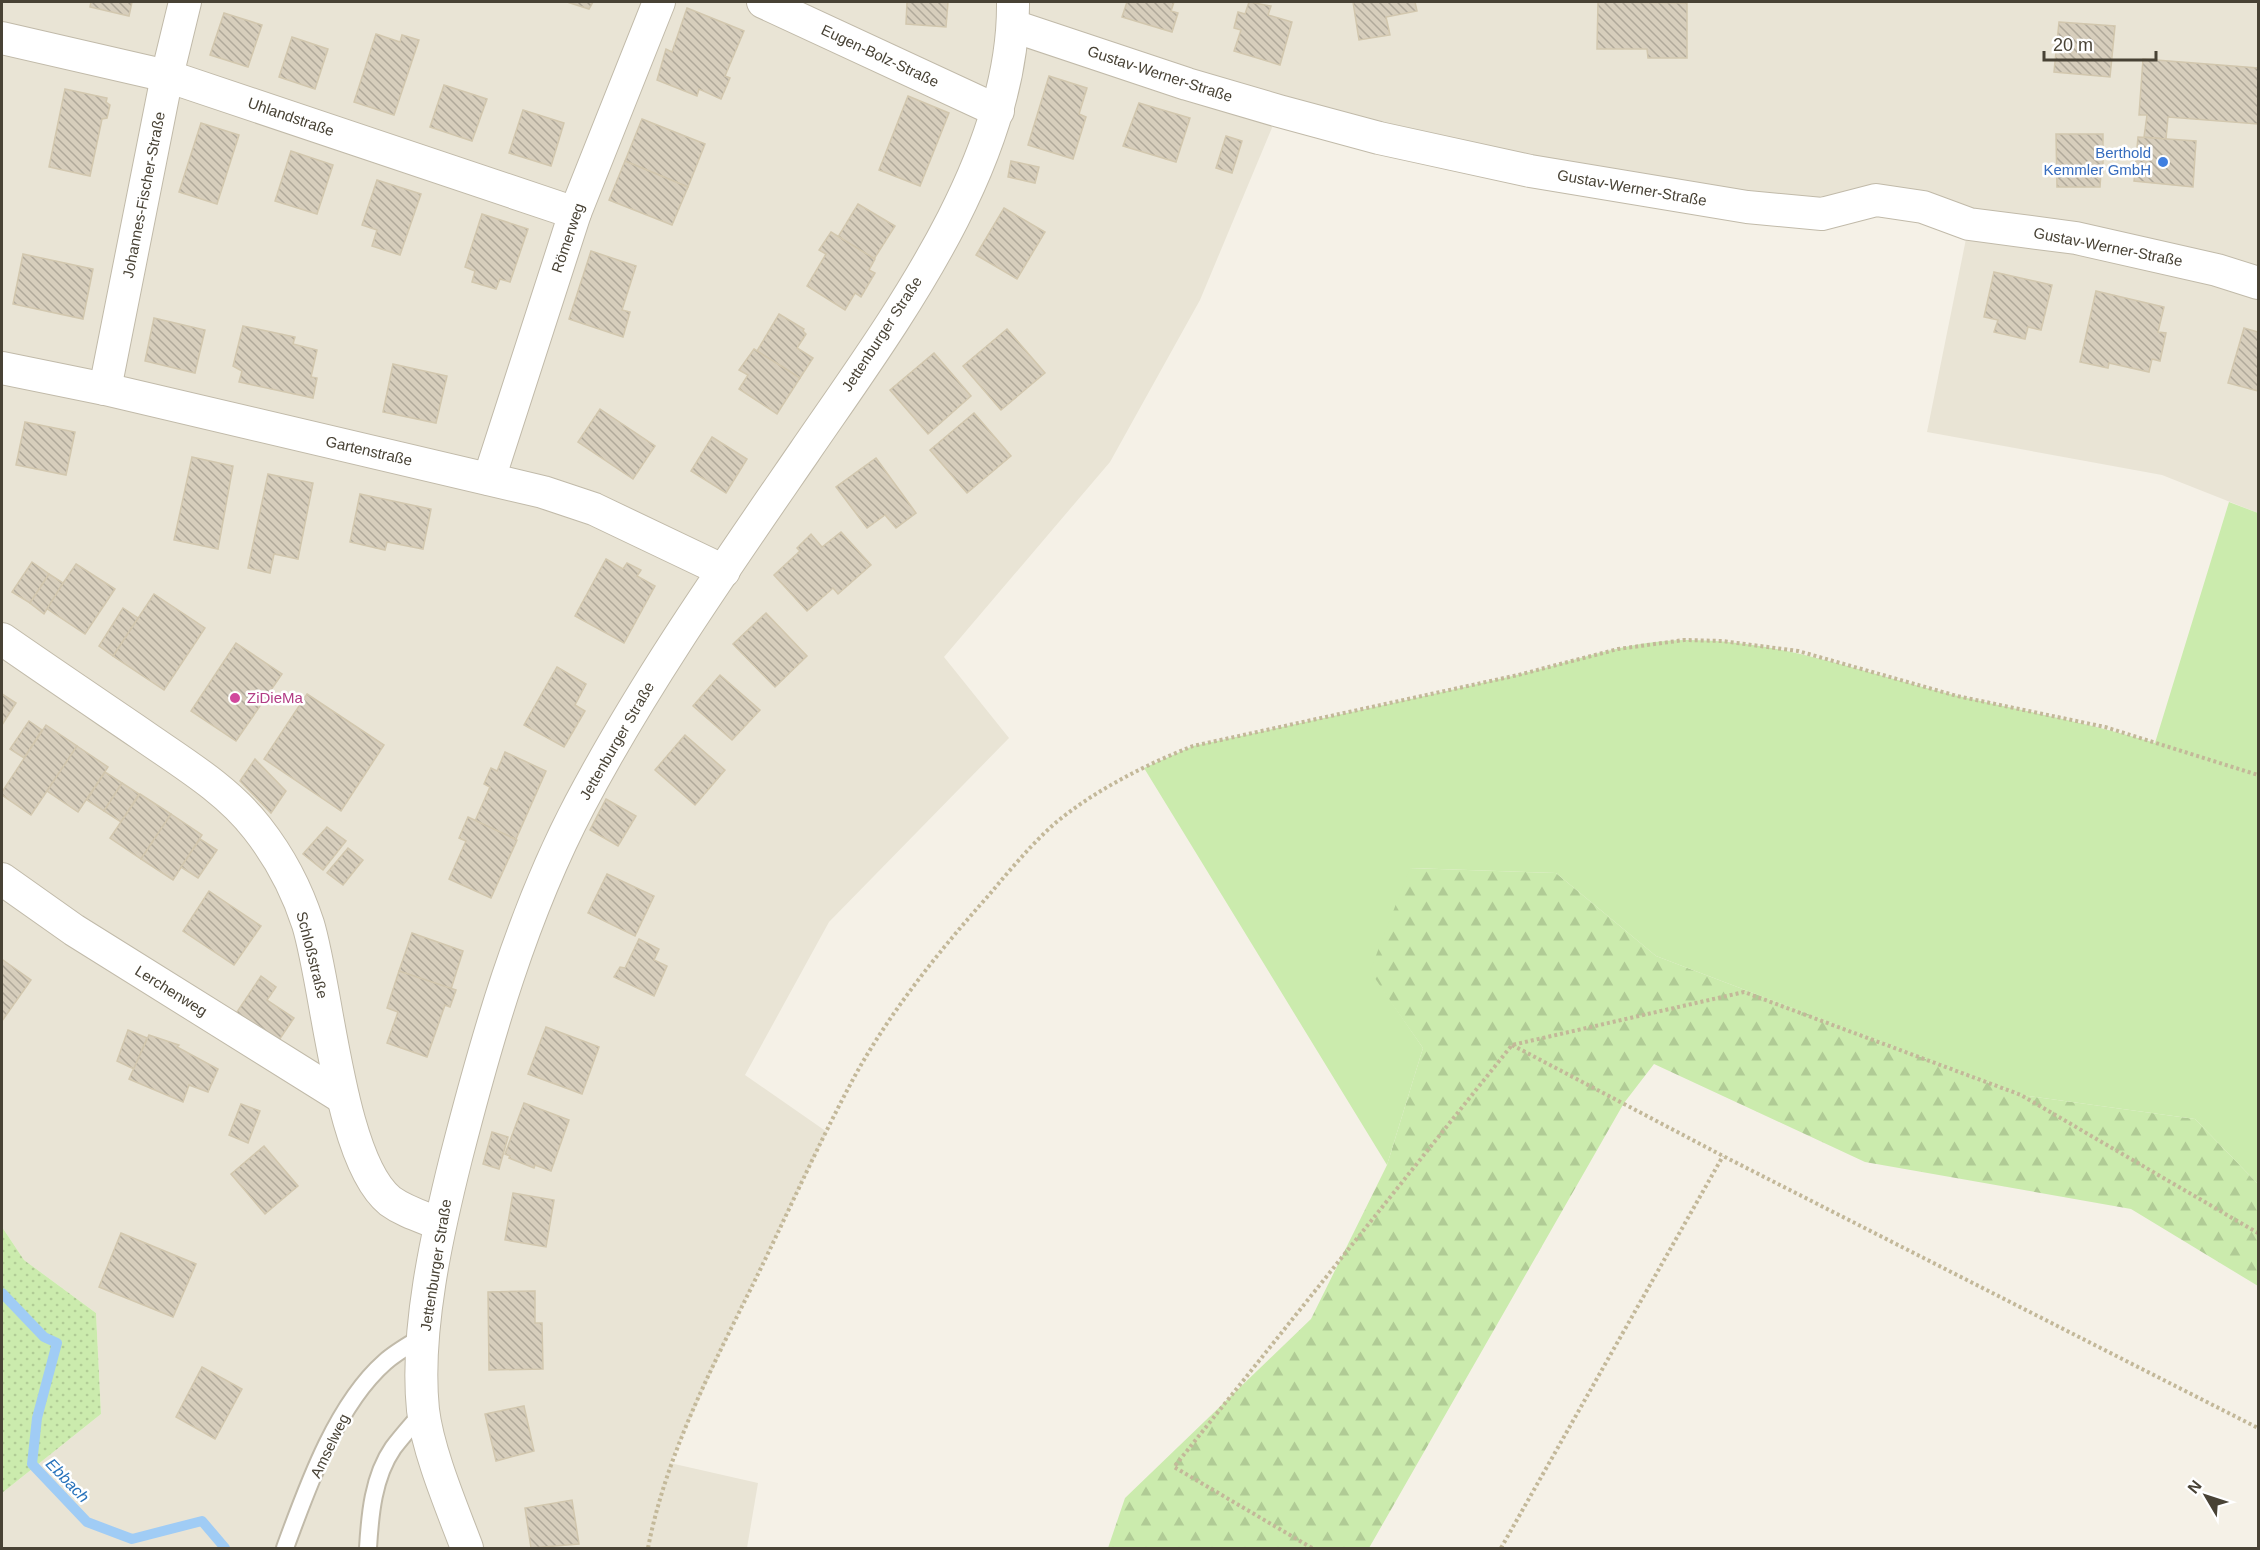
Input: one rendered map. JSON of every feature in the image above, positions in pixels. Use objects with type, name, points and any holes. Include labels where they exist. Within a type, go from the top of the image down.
[{"type":"street","name":"Johannes-Fischer-Straße","points":[[105,389],[167,76],[185,2]]},
{"type":"street","name":"Römerweg","points":[[489,479],[575,213],[659,2]]},
{"type":"street","name":"Eugen-Bolz-Straße","points":[[763,2],[998,111]]},
{"type":"street","name":"Jettenburger Straße","points":[[467,1548],[443,1484],[423,1412],[424,1336],[440,1224],[487,1048],[534,907],[578,807],[629,716],[724,570],[876,346],[922,273],[962,199],[998,111],[1013,14]]},
{"type":"street","name":"Gustav-Werner-Straße","points":[[1013,14],[1187,84],[1379,138],[1530,171],[1747,207],[1822,214],[1876,200],[1923,207],[1969,224],[2076,238],[2217,270],[2259,283]]},
{"type":"street","name":"Uhlandstraße","points":[[2,38],[167,76],[575,213]]},
{"type":"street","name":"Gartenstraße","points":[[2,368],[105,389],[543,492],[594,509],[724,570]]},
{"type":"street","name":"Schloßstraße","points":[[2,639],[216,788],[256,827],[286,870],[308,925],[343,1098],[359,1149],[374,1180],[384,1193],[407,1211],[440,1224]]},
{"type":"street","name":"Lerchenweg","points":[[2,879],[74,930],[343,1098]]},
{"type":"lane","name":"Amselweg","points":[[285,1548],[337,1426],[348,1408],[385,1361],[424,1336]]},
{"type":"lane","points":[[368,1548],[370,1517],[378,1478],[392,1450],[423,1412]]},
{"type":"path","points":[[648,1548],[655,1511],[670,1464],[732,1328],[858,1071],[893,1017],[936,955],[1054,825],[1089,799],[1169,755],[1193,746],[1518,675],[1618,649],[1684,640],[1759,644],[1798,651],[1957,696],[2105,727],[2259,776]]},
{"type":"path","points":[[1312,1548],[1174,1467],[1512,1045],[1744,992],[2021,1095],[2259,1233]]},
{"type":"path","points":[[1512,1045],[1723,1156],[2259,1428]]},
{"type":"path","points":[[1501,1548],[1723,1156]]},
{"type":"shaded area","points":[[2,2],[2258,2],[2258,513],[2162,475],[1927,432],[1969,224],[1923,207],[1822,214],[1279,111],[1200,300],[1110,462],[944,657],[1009,738],[829,922],[745,1075],[827,1132],[737,1317],[670,1463],[758,1483],[747,1548],[2,1548],[2,1493],[101,1414],[96,1313],[24,1260],[2,1227]]},
{"type":"green space","points":[[2229,502],[2258,513],[2258,1184],[2195,1119],[2021,1095],[1656,956],[1556,873],[1410,868],[1370,971],[1423,1048],[1387,1165],[1144,768],[1193,746],[1477,684],[1622,648],[1687,640],[1723,642],[1791,652],[1958,696],[2082,723],[2155,743]]},
{"type":"green space","points":[[1409,868],[1556,873],[1656,956],[2021,1095],[2195,1119],[2258,1184],[2258,1286],[2131,1209],[1865,1162],[1654,1064],[1624,1103],[1369,1548],[1108,1548],[1125,1498],[1311,1319],[1387,1165],[1423,1048],[1369,971]]},
{"type":"green space","points":[[2,1227],[24,1260],[96,1313],[101,1414],[2,1493]]},
{"type":"building","points":[[91,2],[132,2],[129,16],[90,7]]},
{"type":"building","points":[[567,2],[593,2],[589,9]]},
{"type":"building","points":[[907,2],[948,2],[946,27],[906,24]]},
{"type":"building","points":[[1127,2],[1174,2],[1171,11],[1178,13],[1172,32],[1122,17]]},
{"type":"building","points":[[1249,2],[1271,6],[1268,15],[1292,22],[1280,65],[1234,51],[1241,30],[1234,28],[1238,12],[1245,14]]},
{"type":"building","points":[[1353,2],[1415,2],[1417,11],[1386,17],[1390,35],[1359,40]]},
{"type":"building","points":[[1598,2],[1687,3],[1687,58],[1648,58],[1647,49],[1597,49]]},
{"type":"building","points":[[687,8],[744,31],[725,76],[730,78],[721,99],[699,89],[697,96],[657,80],[666,49],[672,52]]},
{"type":"building","points":[[224,13],[262,25],[248,67],[210,55]]},
{"type":"building","points":[[2059,22],[2115,26],[2110,77],[2054,72]]},
{"type":"building","points":[[376,34],[400,42],[402,35],[419,40],[394,115],[354,102]]},
{"type":"building","points":[[292,37],[328,49],[315,89],[279,77]]},
{"type":"building","points":[[2143,59],[2258,68],[2258,124],[2168,117],[2166,139],[2144,137],[2147,115],[2139,115]]},
{"type":"building","points":[[1049,76],[1087,88],[1079,114],[1086,117],[1073,159],[1028,145]]},
{"type":"building","points":[[444,85],[487,99],[472,141],[430,127]]},
{"type":"building","points":[[65,89],[107,98],[106,102],[110,105],[107,118],[102,119],[90,176],[49,167]]},
{"type":"building","points":[[908,96],[949,113],[920,186],[879,170]]},
{"type":"building","points":[[1139,103],[1190,118],[1176,162],[1123,146]]},
{"type":"building","points":[[523,110],[564,123],[551,166],[509,153]]},
{"type":"building","points":[[642,119],[705,144],[688,187],[625,161]]},
{"type":"building","points":[[201,123],[239,135],[217,204],[179,192]]},
{"type":"building","points":[[2056,134],[2103,134],[2103,173],[2101,172],[2100,187],[2057,187]]},
{"type":"building","points":[[1226,136],[1242,141],[1232,173],[1216,168]]},
{"type":"building","points":[[2138,137],[2196,141],[2193,187],[2134,181]]},
{"type":"building","points":[[291,151],[333,165],[317,214],[275,201]]},
{"type":"building","points":[[625,161],[688,187],[672,225],[609,200]]},
{"type":"building","points":[[1011,161],[1039,167],[1035,183],[1008,177]]},
{"type":"building","points":[[377,180],[421,194],[400,255],[372,246],[377,230],[362,225]]},
{"type":"building","points":[[858,204],[895,226],[874,259],[838,237]]},
{"type":"building","points":[[1004,208],[1045,232],[1017,279],[976,255]]},
{"type":"building","points":[[482,214],[528,229],[510,282],[500,279],[496,289],[472,282],[475,271],[465,267]]},
{"type":"building","points":[[831,232],[875,259],[869,270],[875,273],[861,297],[855,293],[845,310],[807,286],[826,254],[819,250]]},
{"type":"building","points":[[591,251],[636,266],[622,310],[630,312],[623,337],[569,319]]},
{"type":"building","points":[[23,254],[93,269],[83,319],[13,304]]},
{"type":"building","points":[[1994,272],[2052,285],[2041,330],[2028,327],[2025,339],[1994,332],[1998,320],[1984,317]]},
{"type":"building","points":[[2096,291],[2164,307],[2158,332],[2166,333],[2160,361],[2152,359],[2149,372],[2109,363],[2108,368],[2080,362]]},
{"type":"building","points":[[779,314],[804,329],[806,334],[797,348],[813,358],[800,378],[757,351]]},
{"type":"building","points":[[154,318],[205,330],[195,373],[145,361]]},
{"type":"building","points":[[243,326],[295,337],[293,344],[317,350],[311,377],[317,378],[313,398],[239,382],[242,371],[233,366]]},
{"type":"building","points":[[2244,328],[2258,332],[2258,391],[2228,383]]},
{"type":"building","points":[[1007,329],[1045,373],[1001,410],[963,366]]},
{"type":"building","points":[[754,349],[800,378],[777,414],[739,389],[748,375],[739,370]]},
{"type":"building","points":[[934,353],[971,396],[928,434],[890,390]]},
{"type":"building","points":[[393,364],[447,376],[436,423],[383,412]]},
{"type":"building","points":[[600,409],[655,446],[633,479],[578,442]]},
{"type":"building","points":[[974,413],[1011,456],[967,493],[930,450]]},
{"type":"building","points":[[25,422],[75,432],[66,475],[16,465]]},
{"type":"building","points":[[712,437],[747,459],[726,493],[691,471]]},
{"type":"building","points":[[192,457],[233,466],[218,549],[174,540]]},
{"type":"building","points":[[876,458],[916,513],[896,528],[885,515],[867,528],[836,487]]},
{"type":"building","points":[[268,474],[313,483],[298,559],[274,554],[270,573],[248,568]]},
{"type":"building","points":[[360,494],[431,509],[423,549],[387,542],[385,550],[350,542]]},
{"type":"building","points":[[841,532],[871,565],[838,594],[833,588],[807,611],[774,575],[800,551],[797,548],[811,534],[822,547]]},
{"type":"building","points":[[606,559],[623,569],[627,563],[641,570],[637,576],[655,586],[624,643],[575,616]]},
{"type":"building","points":[[32,562],[49,574],[30,603],[12,592]]},
{"type":"building","points":[[76,564],[115,589],[85,634],[46,608]]},
{"type":"building","points":[[49,574],[63,583],[44,614],[30,603]]},
{"type":"building","points":[[154,594],[205,628],[164,690],[113,656]]},
{"type":"building","points":[[123,608],[138,618],[113,656],[99,646]]},
{"type":"building","points":[[766,613],[807,656],[775,687],[733,644]]},
{"type":"building","points":[[236,643],[282,674],[236,741],[191,711]]},
{"type":"building","points":[[557,667],[586,684],[575,705],[585,711],[564,747],[524,725]]},
{"type":"building","points":[[720,675],[760,710],[732,740],[693,706]]},
{"type":"building","points":[[2,694],[16,703],[2,725]]},
{"type":"building","points":[[307,694],[384,745],[341,811],[264,759]]},
{"type":"building","points":[[29,721],[42,730],[24,758],[10,749]]},
{"type":"building","points":[[46,725],[77,746],[31,815],[2,795],[2,792]]},
{"type":"building","points":[[685,735],[725,770],[695,805],[655,770]]},
{"type":"building","points":[[77,746],[108,767],[78,812],[47,791]]},
{"type":"building","points":[[505,752],[546,771],[516,839],[475,821],[490,787],[484,784],[491,768],[497,771]]},
{"type":"building","points":[[255,759],[286,791],[271,813],[240,781]]},
{"type":"building","points":[[105,772],[122,783],[104,811],[87,800]]},
{"type":"building","points":[[122,783],[139,794],[121,822],[104,811]]},
{"type":"building","points":[[140,794],[171,814],[141,859],[110,838]]},
{"type":"building","points":[[606,799],[636,816],[618,846],[590,830]]},
{"type":"building","points":[[171,814],[202,835],[173,880],[141,859]]},
{"type":"building","points":[[468,817],[517,840],[491,898],[449,879],[466,841],[459,838]]},
{"type":"building","points":[[327,827],[346,841],[323,870],[303,854]]},
{"type":"building","points":[[200,839],[217,850],[198,878],[181,867]]},
{"type":"building","points":[[348,848],[363,860],[343,885],[327,873]]},
{"type":"building","points":[[607,874],[654,896],[635,936],[588,913]]},
{"type":"building","points":[[209,891],[261,926],[234,965],[183,931]]},
{"type":"building","points":[[412,933],[463,951],[451,989],[399,971]]},
{"type":"building","points":[[639,939],[659,949],[654,960],[667,966],[654,996],[614,977],[620,967],[625,968]]},
{"type":"building","points":[[2,961],[31,980],[2,1021]]},
{"type":"building","points":[[399,971],[456,990],[450,1007],[445,1005],[427,1057],[387,1043],[398,1012],[387,1008]]},
{"type":"building","points":[[261,976],[276,987],[267,1000],[294,1018],[275,1046],[233,1018]]},
{"type":"building","points":[[546,1027],[599,1047],[582,1094],[528,1074]]},
{"type":"building","points":[[128,1030],[147,1038],[134,1069],[117,1061]]},
{"type":"building","points":[[149,1035],[179,1045],[177,1047],[218,1069],[208,1092],[189,1085],[183,1102],[129,1079]]},
{"type":"building","points":[[524,1103],[569,1120],[551,1171],[535,1165],[534,1168],[509,1158],[510,1156],[505,1154]]},
{"type":"building","points":[[241,1104],[260,1111],[248,1143],[229,1135]]},
{"type":"building","points":[[492,1132],[508,1137],[499,1169],[483,1164]]},
{"type":"building","points":[[264,1146],[298,1186],[265,1214],[231,1174]]},
{"type":"building","points":[[513,1193],[554,1200],[546,1247],[505,1240]]},
{"type":"building","points":[[121,1233],[196,1264],[173,1317],[99,1287]]},
{"type":"building","points":[[535,1291],[535,1323],[542,1323],[543,1369],[489,1370],[488,1292]]},
{"type":"building","points":[[202,1367],[242,1389],[215,1439],[176,1417]]},
{"type":"building","points":[[524,1406],[534,1451],[496,1461],[485,1414]]},
{"type":"building","points":[[572,1500],[579,1544],[531,1548],[525,1508]]},
{"type":"waterway","name":"Ebbach","points":[[2,1293],[44,1337],[57,1343],[37,1418],[32,1464],[87,1522],[132,1539],[202,1521],[225,1548]]},
{"type":"place","name":"Berthold Kemmler GmbH","points":[[2163,162]]},
{"type":"place","name":"ZiDieMa","points":[[235,698]]}]
